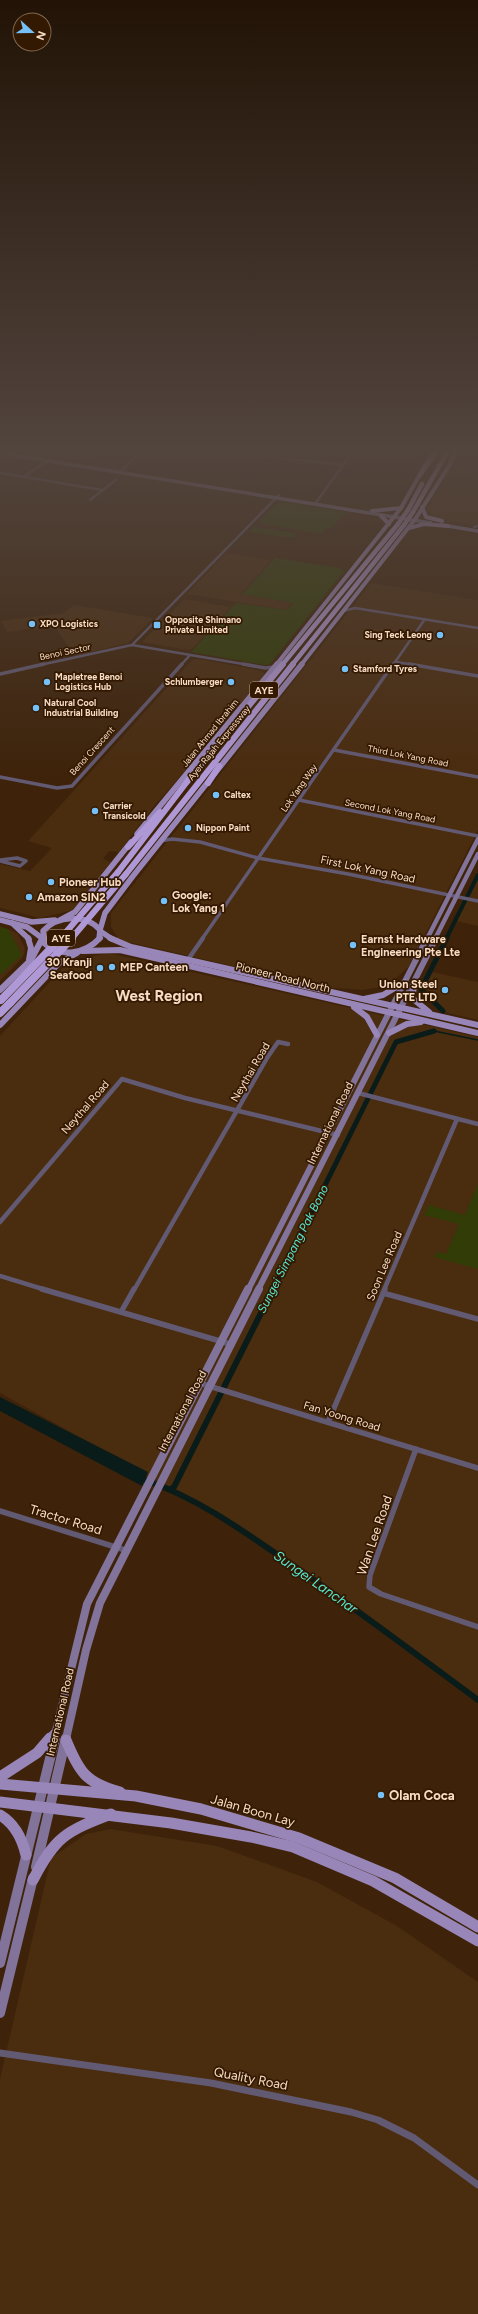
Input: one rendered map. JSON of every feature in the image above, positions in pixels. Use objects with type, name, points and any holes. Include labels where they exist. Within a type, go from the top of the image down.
[{"type":"highway","name":"Ayer Rajah Expressway","points":[[0,1000],[65,934],[118,872],[186,783],[338,596],[371,559]]},
{"type":"highway","name":"Ayer Rajah Expressway","points":[[0,1013],[74,936],[126,874],[230,745],[376,559]]},
{"type":"highway","points":[[338,596],[341,586],[359,561]]},
{"type":"highway","points":[[335,612],[380,563]]},
{"type":"highway","points":[[208,783],[229,751],[230,745]]},
{"type":"highway","points":[[128,847],[186,783]]},
{"type":"main road","points":[[0,1024],[59,963],[97,942],[101,934],[100,930],[105,913],[382,559]]},
{"type":"main road","name":"Jalan Ahmad Ibrahim","points":[[42,939],[46,928],[75,912],[270,669],[359,561]]},
{"type":"main road","name":"International Road","points":[[0,1962],[87,1604],[115,1546],[145,1491],[478,838]]},
{"type":"main road","name":"International Road","points":[[0,2013],[33,1880],[86,1650],[100,1603],[165,1470],[213,1387],[230,1344],[360,1094],[401,1008],[460,898],[478,854]]},
{"type":"main road","name":"Pioneer Road North","points":[[0,914],[32,922],[85,920],[95,924],[100,930],[116,942],[186,962],[347,1003],[478,1033]]},
{"type":"main road","name":"Pioneer Road North","points":[[0,920],[27,927],[42,939],[46,946],[56,951],[120,950],[186,962],[478,1025]]},
{"type":"main road","points":[[12,923],[23,931],[30,942],[32,948],[29,962]]},
{"type":"main road","points":[[0,990],[29,962],[39,949],[42,939]]},
{"type":"main road","points":[[415,981],[412,998],[425,1010],[435,1015]]},
{"type":"main road","points":[[362,999],[382,995],[405,982]]},
{"type":"main road","points":[[347,1003],[368,1017],[376,1036]]},
{"type":"main road","points":[[389,1033],[407,1024],[431,1022]]},
{"type":"main road","points":[[0,1777],[37,1753],[56,1731]]},
{"type":"main road","points":[[66,1740],[74,1762],[85,1777],[93,1783],[136,1796]]},
{"type":"main road","name":"Jalan Boon Lay","points":[[0,1784],[136,1796],[201,1809],[299,1838],[400,1880],[478,1928]]},
{"type":"main road","points":[[0,1802],[114,1813],[246,1836],[306,1852],[370,1879],[434,1914],[478,1942]]},
{"type":"main road","points":[[33,1880],[51,1846],[67,1831],[114,1813]]},
{"type":"main road","points":[[0,1814],[12,1824],[19,1833],[26,1854]]},
{"type":"street","points":[[132,645],[217,559]]},
{"type":"street","points":[[350,602],[355,608]]},
{"type":"street","points":[[343,611],[355,608],[478,628]]},
{"type":"street","name":"Lok Yang Way","points":[[186,962],[425,620]]},
{"type":"street","name":"Benoi Sector","points":[[0,674],[132,645],[270,669]]},
{"type":"street","name":"Benoi Crescent","points":[[0,777],[57,788],[72,786],[190,655]]},
{"type":"street","points":[[396,662],[478,676]]},
{"type":"street","name":"Third Lok Yang Road","points":[[334,750],[478,777]]},
{"type":"street","name":"Second Lok Yang Road","points":[[299,800],[478,838]]},
{"type":"street","name":"First Lok Yang Road","points":[[169,831],[173,836],[180,840]]},
{"type":"street","name":"First Lok Yang Road","points":[[160,842],[180,840],[478,901]]},
{"type":"street","points":[[17,858],[26,861],[20,866],[0,860],[17,858]]},
{"type":"street","name":"Neythai Road","points":[[238,1111],[278,1042],[288,1044]]},
{"type":"street","name":"Neythal Road","points":[[0,1222],[122,1079],[238,1111],[338,1135]]},
{"type":"street","points":[[360,1094],[478,1124]]},
{"type":"street","points":[[121,1312],[238,1111]]},
{"type":"street","name":"Soon Lee Road","points":[[328,1422],[457,1119]]},
{"type":"street","points":[[0,1276],[230,1344]]},
{"type":"street","points":[[383,1293],[478,1319]]},
{"type":"street","name":"Fan Yoong Road","points":[[199,1383],[478,1468]]},
{"type":"street","name":"Wan Lee Road","points":[[416,1449],[370,1575],[370,1587],[381,1594],[478,1627]]},
{"type":"street","name":"Tractor Road","points":[[0,1511],[125,1550]]},
{"type":"street","name":"Quality Road","points":[[0,2053],[251,2089],[347,2110],[382,2122],[413,2137],[478,2185]]},
{"type":"shaded area","points":[[221,559],[265,559],[271,560],[241,594],[292,603],[286,610],[187,594]]},
{"type":"shaded area","points":[[371,583],[478,600],[478,830],[409,966],[388,986],[362,990],[325,987],[119,940],[111,927],[111,913]]},
{"type":"shaded area","points":[[184,599],[231,607],[192,649],[188,650],[142,642]]},
{"type":"shaded area","points":[[74,605],[153,618],[128,643],[75,656],[54,626],[7,632],[1,621],[64,613]]},
{"type":"shaded area","points":[[199,659],[262,671],[265,674],[154,806],[119,852],[109,851],[103,859],[111,862],[74,910],[40,918],[0,908],[0,864],[30,871],[52,848],[28,841],[192,660]]},
{"type":"shaded area","points":[[478,875],[478,926],[456,921]]},
{"type":"shaded area","points":[[0,926],[17,933],[25,948],[21,959],[0,981]]},
{"type":"shaded area","points":[[109,953],[478,1037],[478,1701],[226,1518],[0,1393],[0,1036],[69,961]]},
{"type":"shaded area","points":[[432,972],[478,982],[478,1020],[448,1013],[424,989]]},
{"type":"shaded area","points":[[111,1829],[217,1846],[317,1882],[397,1926],[478,1982],[478,2314],[0,2314],[0,2079],[51,1858],[86,1834]]},
{"type":"green space","points":[[274,559],[340,568],[340,570],[345,570],[270,664],[265,665],[191,652],[236,603],[287,610],[293,603],[242,594]]},
{"type":"green space","points":[[0,927],[8,929],[22,955],[0,975]]},
{"type":"green space","points":[[478,1183],[478,1269],[434,1257],[437,1252],[446,1254],[459,1224],[424,1215],[429,1205],[465,1215]]},
{"type":"water","points":[[0,1397],[148,1472],[142,1486],[0,1411]]},
{"type":"waterway","name":"Sungei Simpang Pak Bono","points":[[446,939],[478,875]]},
{"type":"waterway","name":"Sungei Simpang Pak Bono","points":[[443,1011],[421,989],[447,938]]},
{"type":"waterway","points":[[434,1031],[478,1040]]},
{"type":"waterway","name":"Sungei Simpang Pak Bono","points":[[273,1290],[396,1042],[434,1031]]},
{"type":"waterway","name":"Sungei Simpang Pak Bono","points":[[171,1489],[174,1487],[273,1289]]},
{"type":"waterway","name":"Sungei Lanchar","points":[[145,1480],[185,1497],[240,1529],[340,1599],[478,1700]]},
{"type":"place","name":"XPO Logistics","points":[[32,624]]},
{"type":"place","name":"Opposite Shimano Private Limited","points":[[157,625]]},
{"type":"place","name":"Sing Teck Leong","points":[[440,635]]},
{"type":"place","name":"Stamford Tyres","points":[[345,669]]},
{"type":"place","name":"Mapletree Benoi Logistics Hub","points":[[47,682]]},
{"type":"place","name":"Schlumberger","points":[[231,682]]},
{"type":"place","name":"Natural Cool Industrial Building","points":[[36,708]]},
{"type":"place","name":"Caltex","points":[[216,795]]},
{"type":"place","name":"Carrier Transicold","points":[[95,811]]},
{"type":"place","name":"Nippon Paint","points":[[188,828]]},
{"type":"place","name":"Pioneer Hub","points":[[51,882]]},
{"type":"place","name":"Amazon SIN2","points":[[29,897]]},
{"type":"place","name":"Google: Lok Yang 1","points":[[164,901]]},
{"type":"place","name":"Earnst Hardware Engineering Pte Lte","points":[[353,945]]},
{"type":"place","name":"MEP Canteen","points":[[112,967]]},
{"type":"place","name":"30 Kranji Seafood","points":[[100,968]]},
{"type":"place","name":"Union Steel PTE LTD","points":[[445,990]]},
{"type":"place","name":"Olam Coca","points":[[381,1795]]},
{"type":"district","name":"West Region","points":[[159,996]]}]
